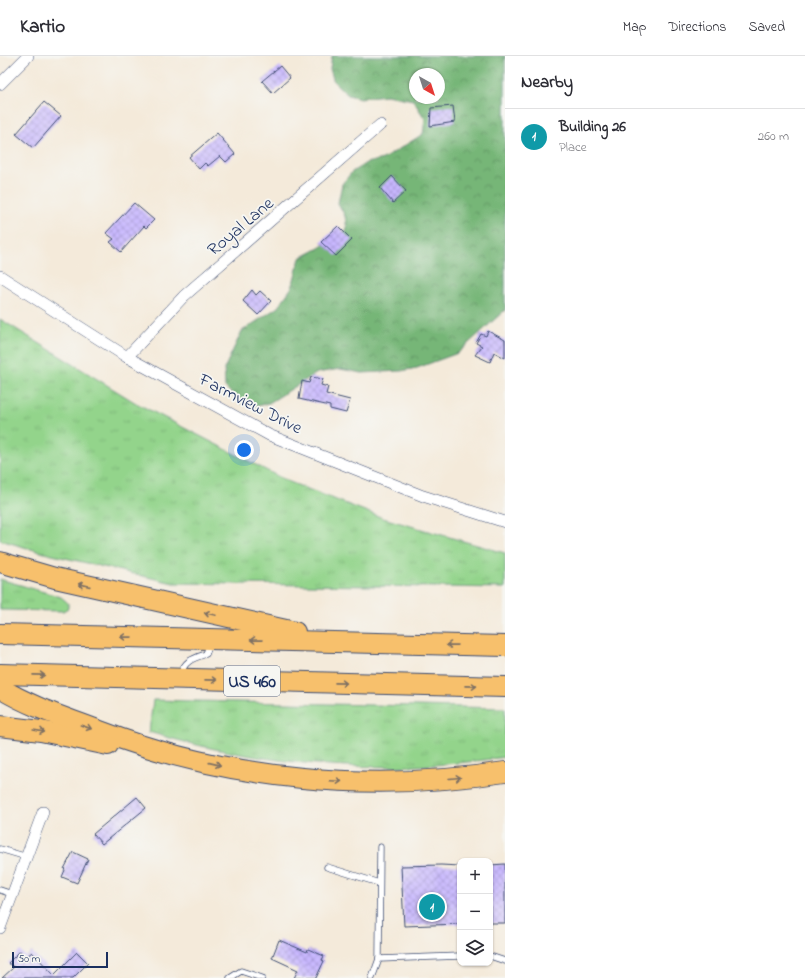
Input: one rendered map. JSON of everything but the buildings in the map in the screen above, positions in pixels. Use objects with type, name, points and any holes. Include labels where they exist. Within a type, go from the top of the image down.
[{"type":"highway","points":[[0,562],[55,578],[303,634],[323,642]]},
{"type":"highway","name":"US 460","points":[[0,634],[505,646]]},
{"type":"highway","name":"US 460","points":[[0,674],[505,687]]},
{"type":"highway","points":[[6,692],[109,735],[177,755]]},
{"type":"highway","points":[[0,726],[41,731],[94,743],[177,755],[270,774],[333,781],[416,781],[505,772]]},
{"type":"street","points":[[0,84],[28,56]]},
{"type":"street","name":"Royal Lane","points":[[127,357],[184,296],[380,125]]},
{"type":"street","name":"Farmview Drive","points":[[0,276],[127,357],[269,435],[424,496],[505,522]]},
{"type":"street","points":[[0,928],[43,812]]},
{"type":"lane","points":[[180,679],[183,666],[194,658],[206,654],[211,639]]},
{"type":"lane","points":[[372,978],[378,959],[380,847]]},
{"type":"lane","points":[[0,849],[27,857]]},
{"type":"lane","points":[[327,867],[379,883]]},
{"type":"lane","points":[[0,890],[12,894]]},
{"type":"lane","points":[[378,959],[457,956]]},
{"type":"lane","points":[[493,957],[505,961]]},
{"type":"lane","points":[[230,978],[240,971],[262,978]]},
{"type":"green space","points":[[332,56],[505,56],[505,310],[458,353],[417,368],[401,371],[362,373],[340,369],[317,373],[269,403],[257,406],[242,404],[225,387],[224,369],[242,331],[278,307],[292,287],[300,258],[347,230],[345,216],[338,203],[342,184],[352,172],[366,163],[383,159],[423,134],[425,119],[416,104],[445,104],[445,68],[409,68],[409,99],[386,95],[360,98],[348,95],[334,82],[330,69]]},
{"type":"green space","points":[[0,319],[136,403],[287,481],[383,518],[505,553],[505,588],[173,583],[48,554],[0,540]]},
{"type":"green space","points":[[0,579],[61,597],[68,603],[68,608],[63,611],[0,610]]},
{"type":"green space","points":[[153,700],[505,708],[505,757],[460,763],[370,767],[325,765],[236,753],[192,744],[149,732]]},
{"type":"place","name":"Building 26","points":[[432,907]]}]
